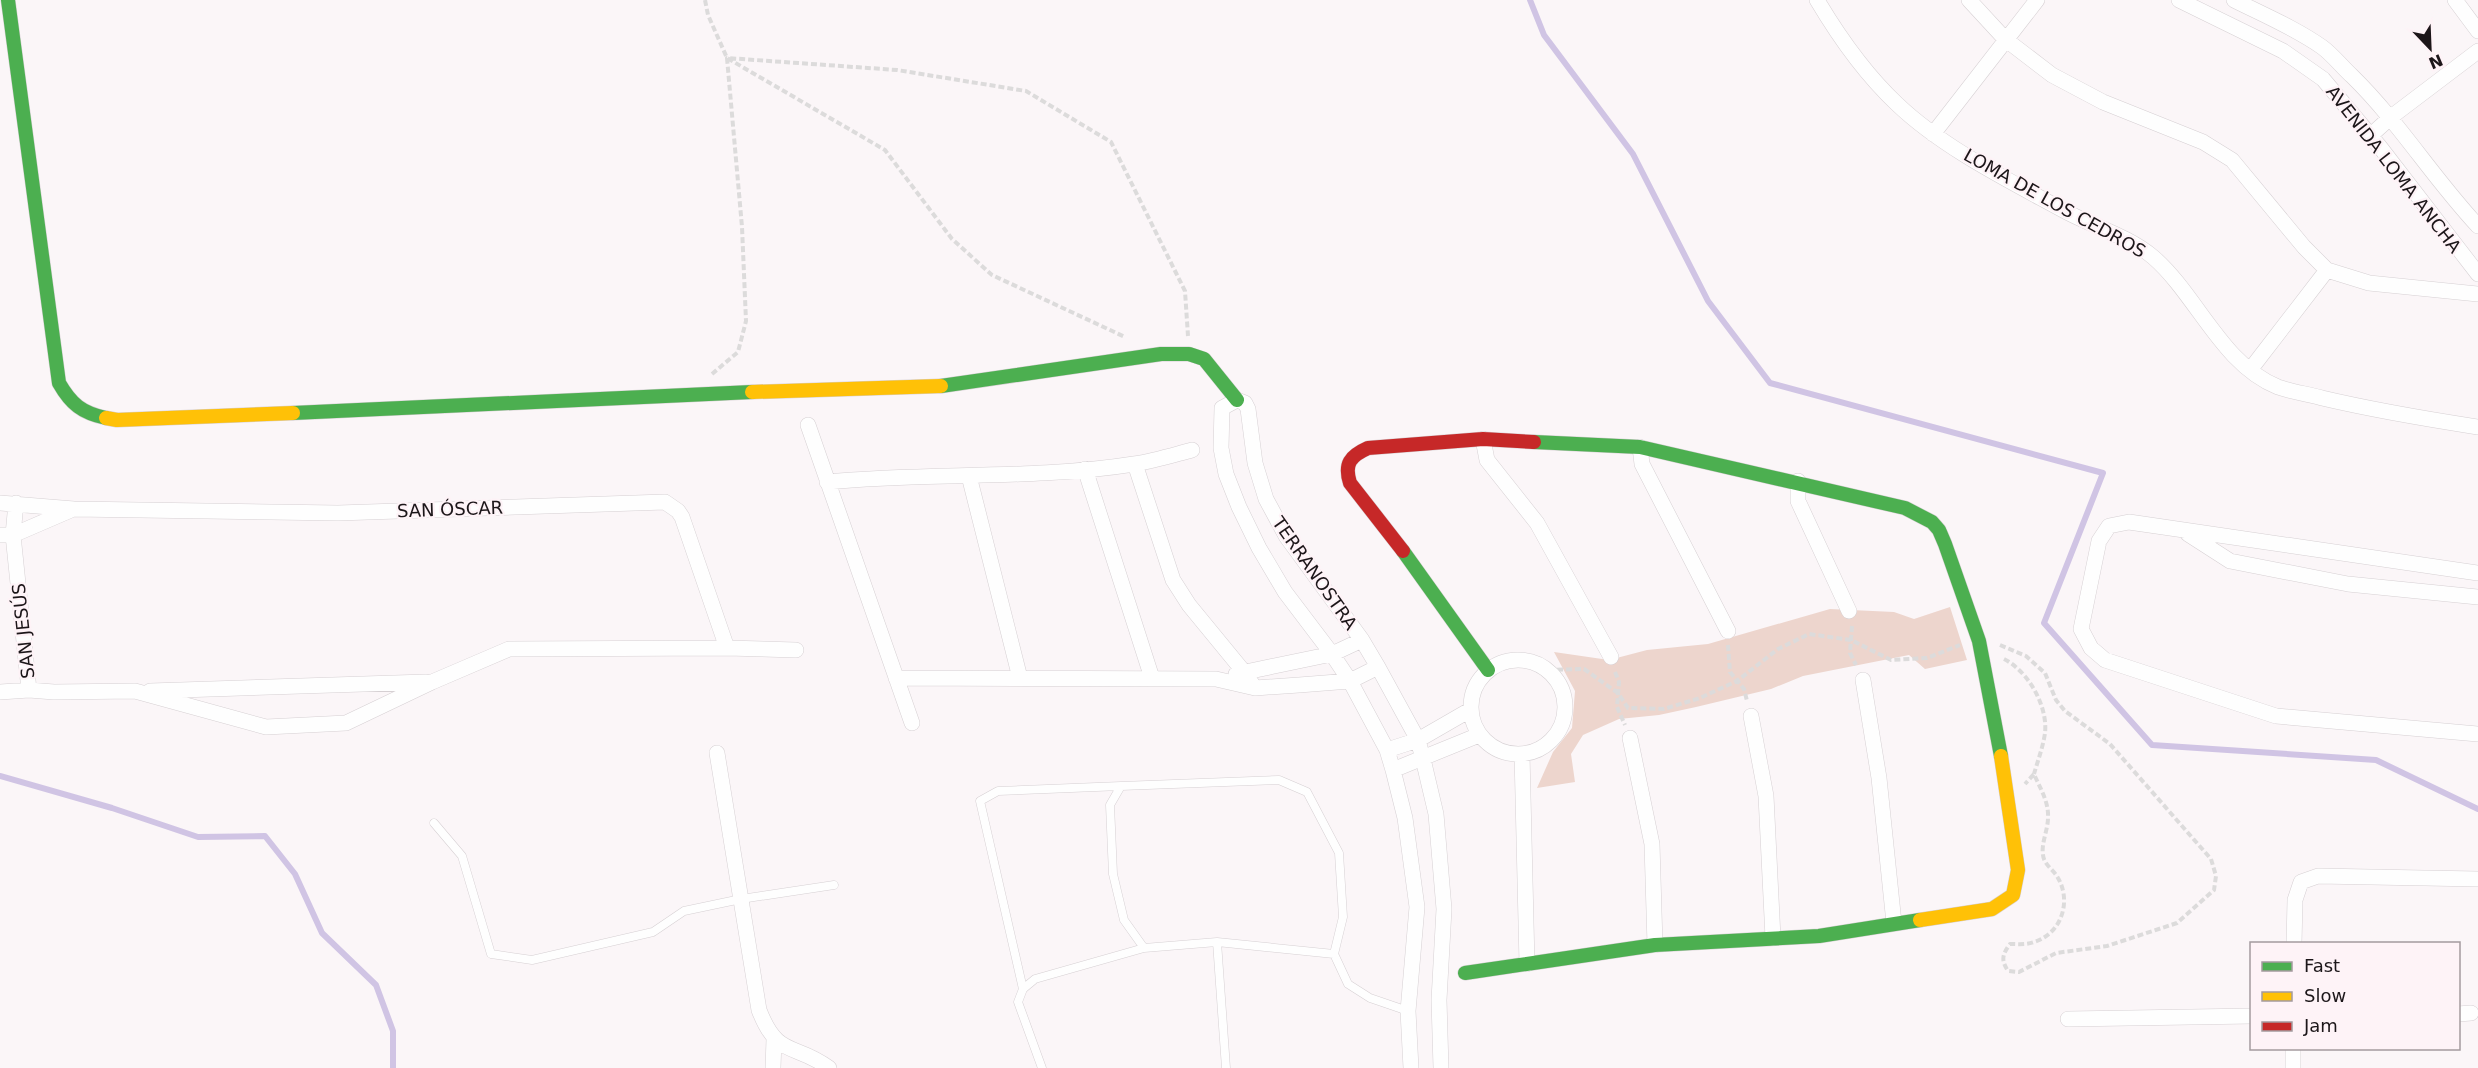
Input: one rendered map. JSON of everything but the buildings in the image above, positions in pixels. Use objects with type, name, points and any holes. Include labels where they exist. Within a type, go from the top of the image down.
[{"type":"street","points":[[8,0],[59,383],[69,401],[83,413],[117,420],[778,390],[949,386],[1161,354],[1189,354],[1204,358],[1238,400]]},
{"type":"street","name":"LOMA DE LOS CEDROS","points":[[1817,0],[1840,39],[1896,104],[1933,134],[2063,210],[2152,256],[2172,275],[2217,335],[2250,370],[2277,387],[2360,407],[2478,428]]},
{"type":"street","points":[[1969,0],[2006,39],[2052,75],[2103,102],[2203,142],[2232,160],[2304,247],[2327,270],[2369,283],[2478,294]]},
{"type":"street","points":[[1933,134],[2037,0]]},
{"type":"street","name":"AVENIDA LOMA ANCHA","points":[[2179,0],[2283,51],[2323,79],[2478,274]]},
{"type":"street","name":"AVENIDA LOMA ANCHA","points":[[2234,0],[2284,24],[2324,48],[2391,117],[2422,161],[2478,226]]},
{"type":"street","points":[[2455,0],[2478,31]]},
{"type":"street","points":[[2370,136],[2391,117],[2478,51]]},
{"type":"street","points":[[2250,370],[2327,270]]},
{"type":"street","name":"TERRANOSTRA","points":[[1411,1068],[1408,1011],[1416,907],[1405,818],[1393,770],[1387,750],[1350,681],[1285,592],[1259,548],[1239,507],[1226,474],[1221,448],[1222,408],[1238,400],[1245,403],[1248,409],[1255,463],[1266,499],[1296,551],[1362,640],[1418,740],[1436,814],[1444,909],[1439,1000],[1441,1068]]},
{"type":"street","points":[[807,425],[912,723]]},
{"type":"street","points":[[1483,439],[1487,460],[1537,523],[1611,657]]},
{"type":"street","points":[[1465,973],[1655,945],[1819,936],[1992,909],[2013,895],[2018,870],[1987,674],[1964,590],[1938,530],[1928,519],[1905,507],[1640,447],[1483,439],[1368,448],[1348,461],[1346,471],[1350,483],[1420,573],[1488,670]]},
{"type":"street","points":[[1640,447],[1642,464],[1728,631]]},
{"type":"street","points":[[827,482],[874,477],[969,476],[1085,469],[1135,464],[1192,450]]},
{"type":"street","points":[[1135,464],[1173,580],[1189,605],[1255,688]]},
{"type":"street","points":[[1085,469],[1152,678]]},
{"type":"street","points":[[969,476],[1020,678]]},
{"type":"street","points":[[1798,482],[1798,501],[1849,611]]},
{"type":"street","name":"SAN ÓSCAR","points":[[0,503],[74,509],[338,513],[665,502],[678,511],[682,517],[727,648]]},
{"type":"street","name":"SAN JESÚS","points":[[16,503],[6,535],[29,690]]},
{"type":"street","name":"SAN ÓSCAR","points":[[6,535],[74,509]]},
{"type":"street","points":[[2478,573],[2129,522],[2109,526],[2099,541],[2081,629],[2091,648],[2105,660],[2276,716],[2478,734]]},
{"type":"street","points":[[2183,531],[2230,561],[2348,584],[2478,597]]},
{"type":"street","points":[[2428,592],[2434,567]]},
{"type":"street","points":[[1216,679],[1332,654],[1362,640]]},
{"type":"street","points":[[135,691],[266,727],[346,723],[509,649],[796,650]]},
{"type":"street","points":[[1512,660],[1537,663],[1548,670],[1560,684],[1565,702],[1563,720],[1555,737],[1540,749],[1522,754],[1506,753],[1491,746],[1479,735],[1470,710],[1474,688],[1488,670],[1499,663],[1512,660]]},
{"type":"street","points":[[896,678],[1216,679],[1255,688],[1350,681],[1378,667]]},
{"type":"street","points":[[1863,680],[1879,778],[1894,923]]},
{"type":"street","points":[[0,692],[135,691],[432,682]]},
{"type":"street","points":[[1387,750],[1418,740],[1470,710]]},
{"type":"street","points":[[1751,716],[1766,796],[1773,938]]},
{"type":"street","points":[[1393,770],[1479,735]]},
{"type":"street","points":[[1630,738],[1652,844],[1655,945]]},
{"type":"street","points":[[717,753],[759,1010],[765,1027],[774,1039],[788,1050],[813,1056],[829,1068]]},
{"type":"street","points":[[1522,754],[1527,964]]},
{"type":"street","points":[[2294,942],[2295,900],[2301,882],[2318,876],[2478,879]]},
{"type":"street","points":[[2068,1019],[2250,1016]]},
{"type":"street","points":[[773,1068],[774,1039]]},
{"type":"street","points":[[2293,1050],[2293,1068]]},
{"type":"lane","points":[[1023,989],[980,801],[998,791],[1279,780],[1307,792],[1339,853],[1343,917],[1334,954],[1348,984],[1370,998],[1408,1011]]},
{"type":"lane","points":[[1121,786],[1110,805],[1113,874],[1124,920],[1144,948]]},
{"type":"lane","points":[[434,823],[462,856],[491,954],[532,960],[653,932],[684,911],[741,899],[834,885]]},
{"type":"lane","points":[[1042,1068],[1018,1002],[1023,989],[1035,979],[1144,948],[1217,942],[1334,954]]},
{"type":"lane","points":[[1217,942],[1226,1068]]},
{"type":"path","points":[[688,395],[738,352],[746,321],[742,227],[727,58],[708,15],[705,0]]},
{"type":"path","points":[[727,58],[885,150],[952,239],[992,275],[1129,339]]},
{"type":"path","points":[[727,58],[897,70],[1026,91],[1111,142],[1185,291],[1189,354]]},
{"type":"path","points":[[1849,611],[1852,625],[1850,653],[1863,680]]},
{"type":"path","points":[[1728,631],[1730,672],[1744,688],[1751,716]]},
{"type":"path","points":[[1548,670],[1584,669],[1618,693],[1628,708],[1664,709],[1700,698],[1737,681],[1778,649],[1809,634],[1851,640],[1891,660],[1927,658],[1978,638],[2026,656],[2045,673],[2056,700],[2065,711],[2110,744],[2211,859],[2216,876],[2214,890],[2177,923],[2107,946],[2056,953],[2019,972],[2008,971],[2002,962],[2003,953],[2010,944],[2036,942],[2050,933],[2060,921],[2066,906],[2058,877],[2047,865],[2043,855],[2048,818],[2047,804],[2034,774]]},
{"type":"path","points":[[1978,638],[1998,655],[2012,663],[2032,686],[2041,705],[2045,730],[2034,774],[2008,806]]},
{"type":"path","points":[[1611,657],[1619,682],[1617,707],[1630,738]]},
{"type":"shaded area","points":[[1950,607],[1967,660],[1925,669],[1909,655],[1803,676],[1771,689],[1696,707],[1659,715],[1619,719],[1583,735],[1571,754],[1575,782],[1537,788],[1553,752],[1572,728],[1575,691],[1554,652],[1609,660],[1647,650],[1708,644],[1830,609],[1894,612],[1914,619]]},
{"type":"waterway","points":[[1530,0],[1544,35],[1633,154],[1708,301],[1770,383],[2103,473],[2044,623],[2152,745],[2376,760],[2478,809]]},
{"type":"waterway","points":[[0,776],[112,808],[198,837],[265,836],[295,874],[322,933],[376,985],[393,1031],[393,1068]]},
{"type":"traffic: fast","points":[[8,0],[59,383],[68,397],[78,406],[106,418]]},
{"type":"traffic: fast","points":[[941,386],[1161,354],[1189,354],[1204,359],[1237,400]]},
{"type":"traffic: fast","points":[[293,413],[752,392]]},
{"type":"traffic: fast","points":[[1534,442],[1640,447],[1905,508],[1932,522],[1939,530],[1945,544],[1979,641],[2001,756]]},
{"type":"traffic: fast","points":[[1403,551],[1488,670]]},
{"type":"traffic: fast","points":[[1465,973],[1655,945],[1819,936],[1920,920]]},
{"type":"traffic: slow","points":[[752,392],[941,386]]},
{"type":"traffic: slow","points":[[106,418],[117,420],[293,413]]},
{"type":"traffic: slow","points":[[1920,920],[1992,909],[2013,895],[2018,870],[2001,756]]},
{"type":"traffic: jam","points":[[1403,551],[1350,483],[1348,466],[1357,454],[1368,448],[1483,439],[1534,442]]}]
